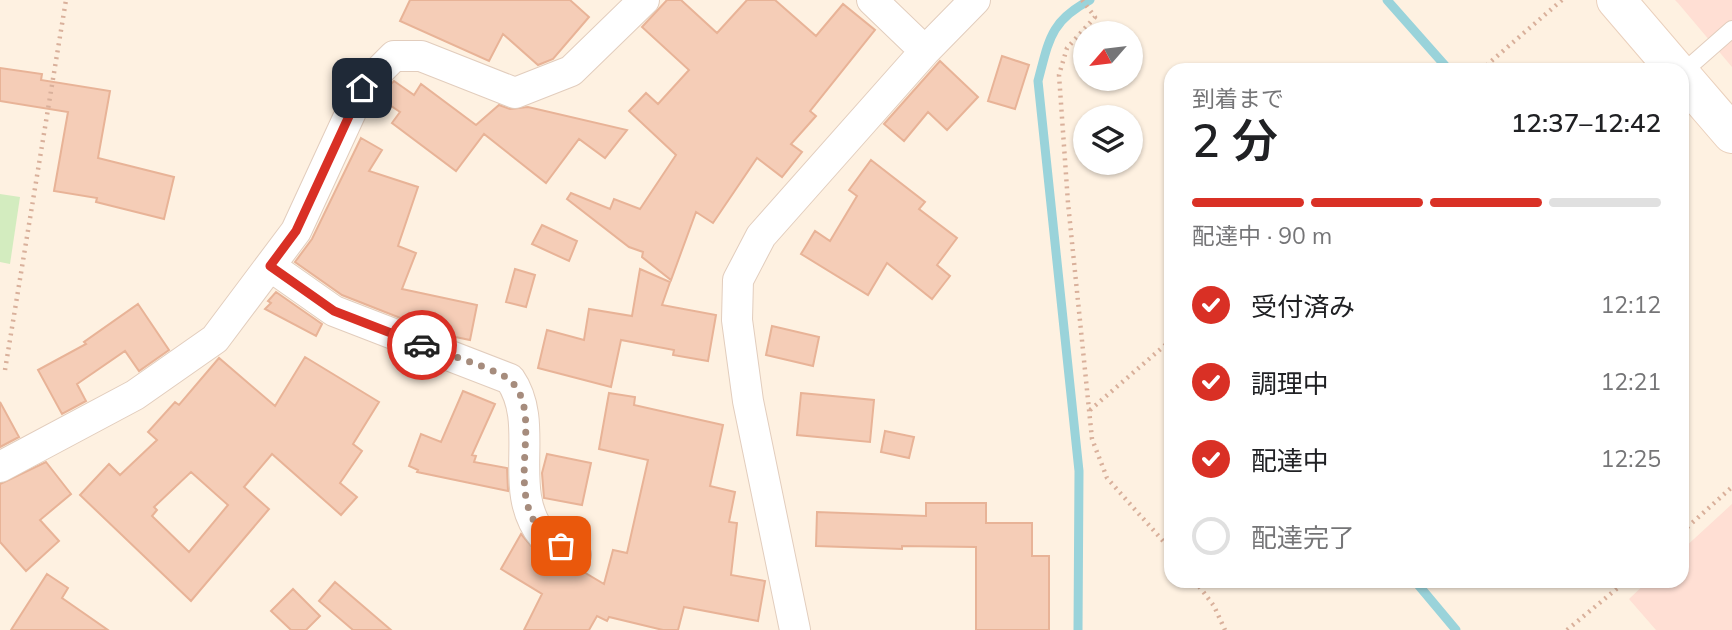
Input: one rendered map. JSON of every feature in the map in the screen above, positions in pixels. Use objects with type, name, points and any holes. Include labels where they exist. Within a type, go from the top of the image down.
[{"type":"main road","points":[[1616,0],[1670,63]]},
{"type":"main road","points":[[1689,83],[1732,134]]},
{"type":"street","points":[[0,467],[135,395],[215,339],[296,231],[362,88],[394,56],[421,56],[515,93],[571,71],[643,0]]},
{"type":"street","points":[[872,0],[925,51]]},
{"type":"street","points":[[795,630],[748,401],[737,320],[738,280],[761,236],[925,51],[975,0]]},
{"type":"street","points":[[270,266],[334,311],[510,379],[521,395],[525,453],[523,488],[536,523],[545,538],[576,555]]},
{"type":"lane","points":[[1689,69],[1732,29]]},
{"type":"path","points":[[5,370],[65,0]]},
{"type":"path","points":[[1082,0],[1095,18],[1067,47],[1059,75],[1068,203],[1092,439],[1107,478],[1164,542]]},
{"type":"path","points":[[1489,63],[1562,0]]},
{"type":"path","points":[[1090,410],[1164,346]]},
{"type":"path","points":[[1689,526],[1732,487]]},
{"type":"path","points":[[1200,588],[1214,606],[1225,630]]},
{"type":"path","points":[[1567,630],[1618,588]]},
{"type":"shaded area","points":[[1675,0],[1732,0],[1732,67],[1678,3]]},
{"type":"shaded area","points":[[1732,504],[1732,630],[1656,630],[1629,599],[1641,588],[1689,588],[1689,544]]},
{"type":"green space","points":[[0,194],[20,197],[10,264],[0,262]]},
{"type":"building","points":[[410,0],[570,0],[589,17],[553,59],[538,65],[503,34],[489,61],[400,21]]},
{"type":"building","points":[[667,0],[681,0],[717,33],[747,0],[775,0],[816,36],[843,4],[875,30],[810,111],[816,116],[791,144],[802,152],[782,177],[757,158],[713,223],[696,212],[671,280],[642,257],[643,252],[629,247],[567,199],[571,193],[610,209],[614,199],[640,209],[676,155],[629,111],[646,93],[658,104],[689,70],[642,27]]},
{"type":"building","points":[[1002,56],[1029,65],[1015,109],[988,101]]},
{"type":"building","points":[[940,61],[978,97],[947,130],[928,112],[904,141],[884,124]]},
{"type":"building","points":[[0,68],[42,74],[41,80],[110,91],[98,158],[174,177],[164,219],[96,202],[97,198],[54,191],[68,112],[0,101]]},
{"type":"building","points":[[394,81],[414,95],[421,84],[476,125],[499,105],[510,109],[528,107],[627,130],[605,158],[579,139],[546,183],[484,134],[456,171],[392,123],[400,112],[378,97]]},
{"type":"building","points":[[361,138],[382,150],[369,171],[418,187],[398,246],[416,253],[402,289],[477,305],[470,340],[441,334],[342,295],[295,262],[312,239]]},
{"type":"building","points":[[871,160],[925,202],[919,209],[957,238],[937,265],[950,276],[932,299],[887,263],[868,295],[801,254],[815,231],[830,241],[857,196],[849,190]]},
{"type":"building","points":[[542,225],[577,241],[569,261],[532,244]]},
{"type":"building","points":[[515,269],[535,275],[526,307],[506,302]]},
{"type":"building","points":[[640,269],[670,282],[662,305],[716,315],[708,361],[673,355],[674,350],[621,340],[611,387],[538,368],[547,330],[584,340],[589,309],[632,316]]},
{"type":"building","points":[[276,292],[322,324],[316,336],[265,309]]},
{"type":"building","points":[[138,304],[169,350],[139,371],[125,351],[77,384],[86,401],[62,414],[38,370],[86,344],[84,342]]},
{"type":"building","points":[[772,326],[819,337],[813,366],[766,355]]},
{"type":"building","points":[[305,357],[379,402],[353,444],[362,451],[340,483],[357,497],[341,515],[272,454],[244,487],[269,509],[191,601],[80,495],[109,464],[120,475],[157,440],[148,432],[175,402],[179,405],[219,358],[275,406]],"holes":[[[191,472],[228,505],[189,552],[152,516],[157,510],[154,507]]]},
{"type":"building","points":[[463,391],[495,404],[472,455],[476,456],[474,462],[507,468],[508,491],[417,472],[418,470],[409,466],[421,434],[441,442]]},
{"type":"building","points":[[609,393],[635,397],[634,405],[723,425],[710,486],[735,492],[729,522],[737,523],[731,575],[765,581],[758,621],[684,607],[678,630],[663,630],[609,617],[607,621],[597,616],[589,630],[524,630],[542,594],[501,569],[521,534],[541,557],[568,571],[582,571],[604,584],[613,550],[627,553],[648,460],[599,449]]},
{"type":"building","points":[[801,393],[874,400],[870,442],[797,435]]},
{"type":"building","points":[[0,402],[19,437],[0,447]]},
{"type":"building","points":[[885,431],[914,437],[909,458],[881,452]]},
{"type":"building","points":[[547,454],[591,463],[582,505],[544,498],[542,473]]},
{"type":"building","points":[[46,462],[71,494],[40,520],[59,541],[26,571],[0,542],[0,484]]},
{"type":"building","points":[[926,503],[986,503],[986,523],[1032,523],[1032,556],[1049,556],[1049,630],[976,630],[976,547],[902,546],[902,549],[816,546],[817,512],[926,516]]},
{"type":"building","points":[[47,574],[68,588],[62,598],[108,630],[11,630]]},
{"type":"building","points":[[335,582],[391,630],[353,630],[319,601]]},
{"type":"building","points":[[293,589],[320,616],[306,630],[291,630],[271,611]]},
{"type":"waterway","points":[[1078,630],[1079,471],[1038,81],[1053,33],[1067,16],[1090,0]]},
{"type":"waterway","points":[[1387,0],[1443,63]]},
{"type":"waterway","points":[[1421,588],[1456,630]]},
{"type":"way so far","points":[[422,345],[510,379],[521,395],[525,453],[523,488],[536,523],[545,538],[561,546]]},
{"type":"route","points":[[362,88],[296,231],[270,266],[334,311],[422,345]]}]
